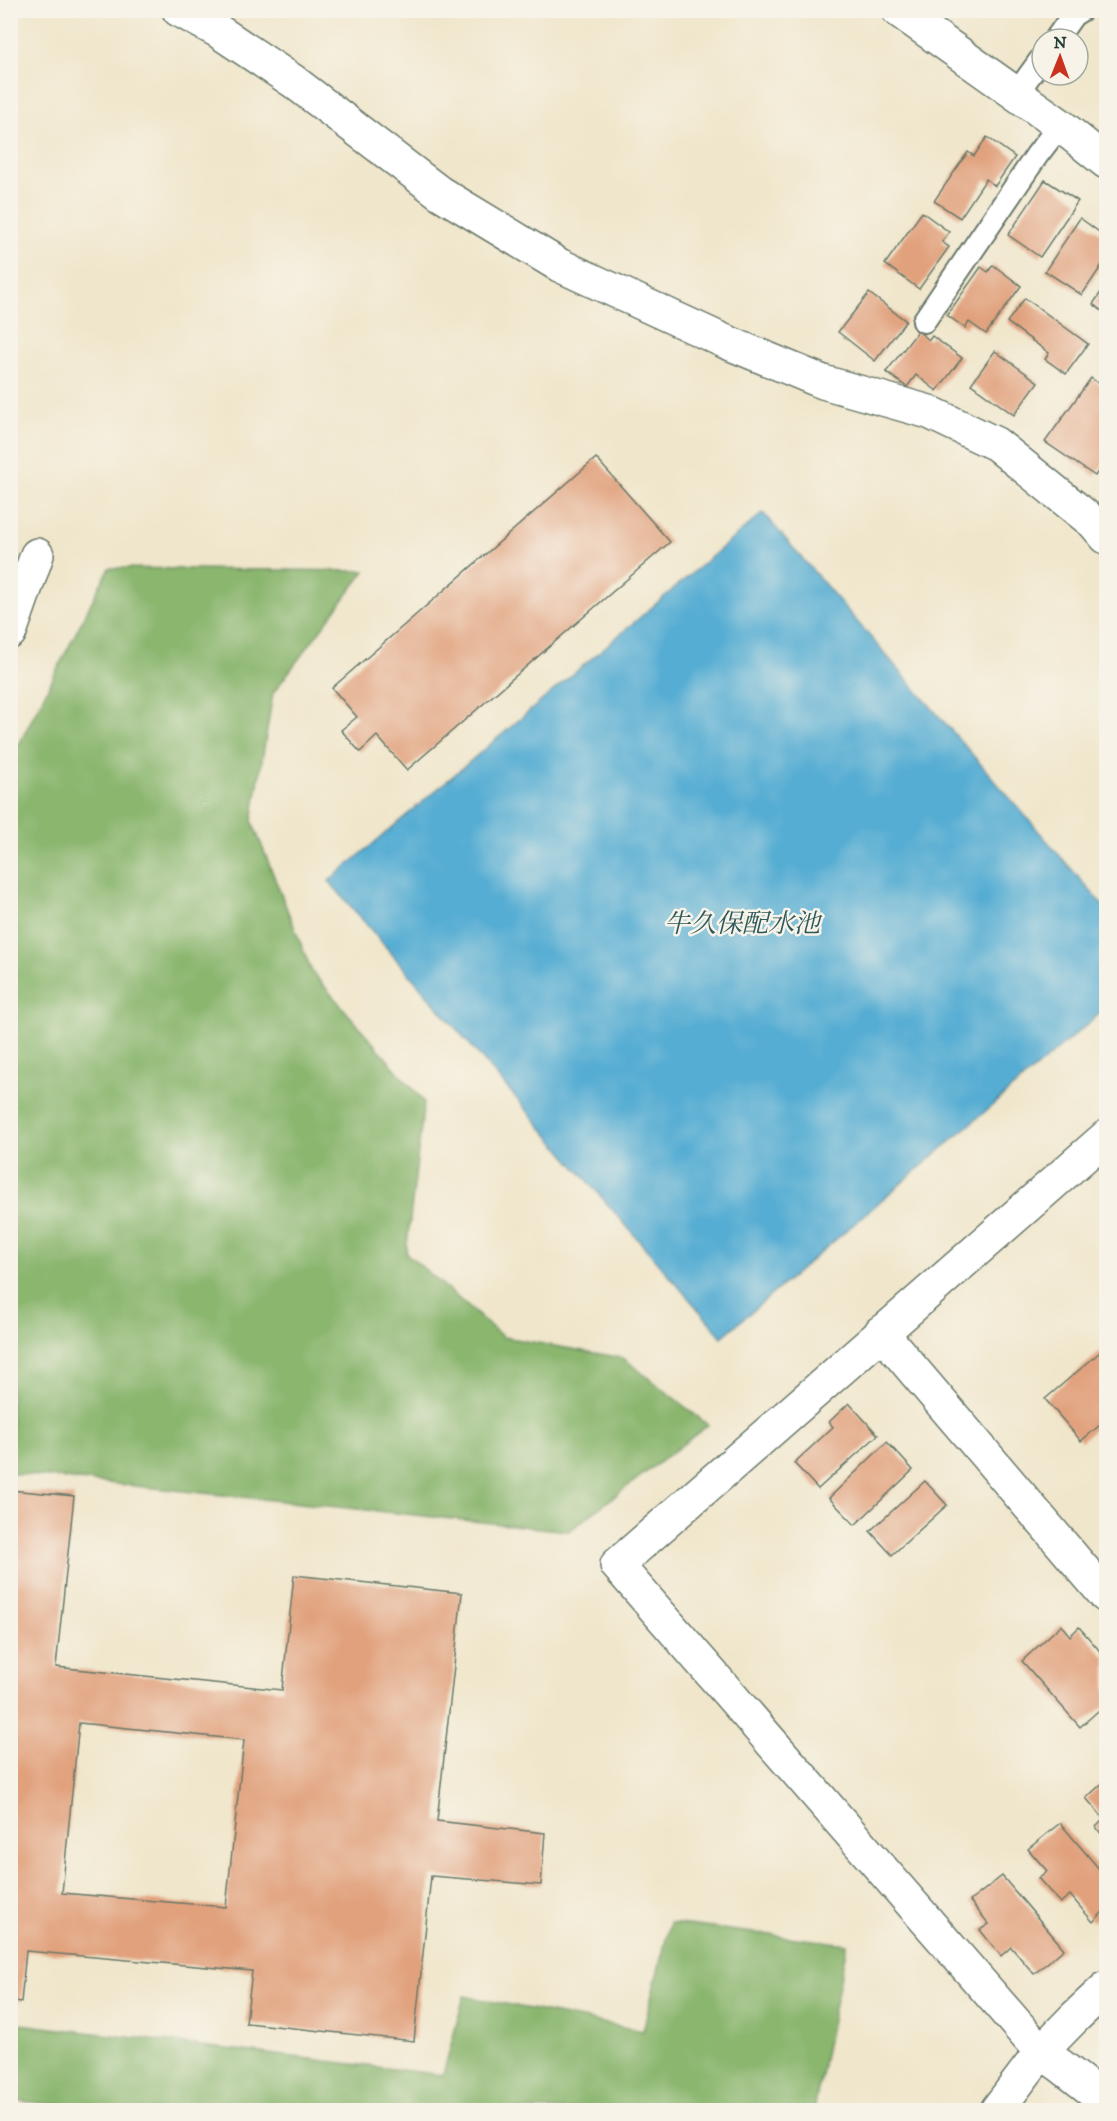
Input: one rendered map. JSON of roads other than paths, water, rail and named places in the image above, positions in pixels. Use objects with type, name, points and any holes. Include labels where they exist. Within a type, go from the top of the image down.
[{"type":"street","points":[[179,10],[218,31],[293,81],[440,193],[559,265],[724,341],[823,382],[929,412],[996,444],[1102,521]]},
{"type":"street","points":[[898,10],[1060,125],[1107,162]]},
{"type":"street","points":[[10,632],[37,555]]},
{"type":"street","points":[[1107,1137],[881,1332],[617,1565],[1041,2052],[1107,2102]]},
{"type":"street","points":[[881,1332],[1107,1596]]},
{"type":"street","points":[[997,2110],[1041,2052],[1107,1988]]},
{"type":"lane","points":[[1064,27],[1073,15],[1081,10]]},
{"type":"lane","points":[[1016,94],[1030,75]]},
{"type":"lane","points":[[924,321],[1060,125]]},
{"type":"water","name":"牛久保配水池","points":[[763,513],[1106,909],[1106,1008],[722,1337],[329,881]]}]
